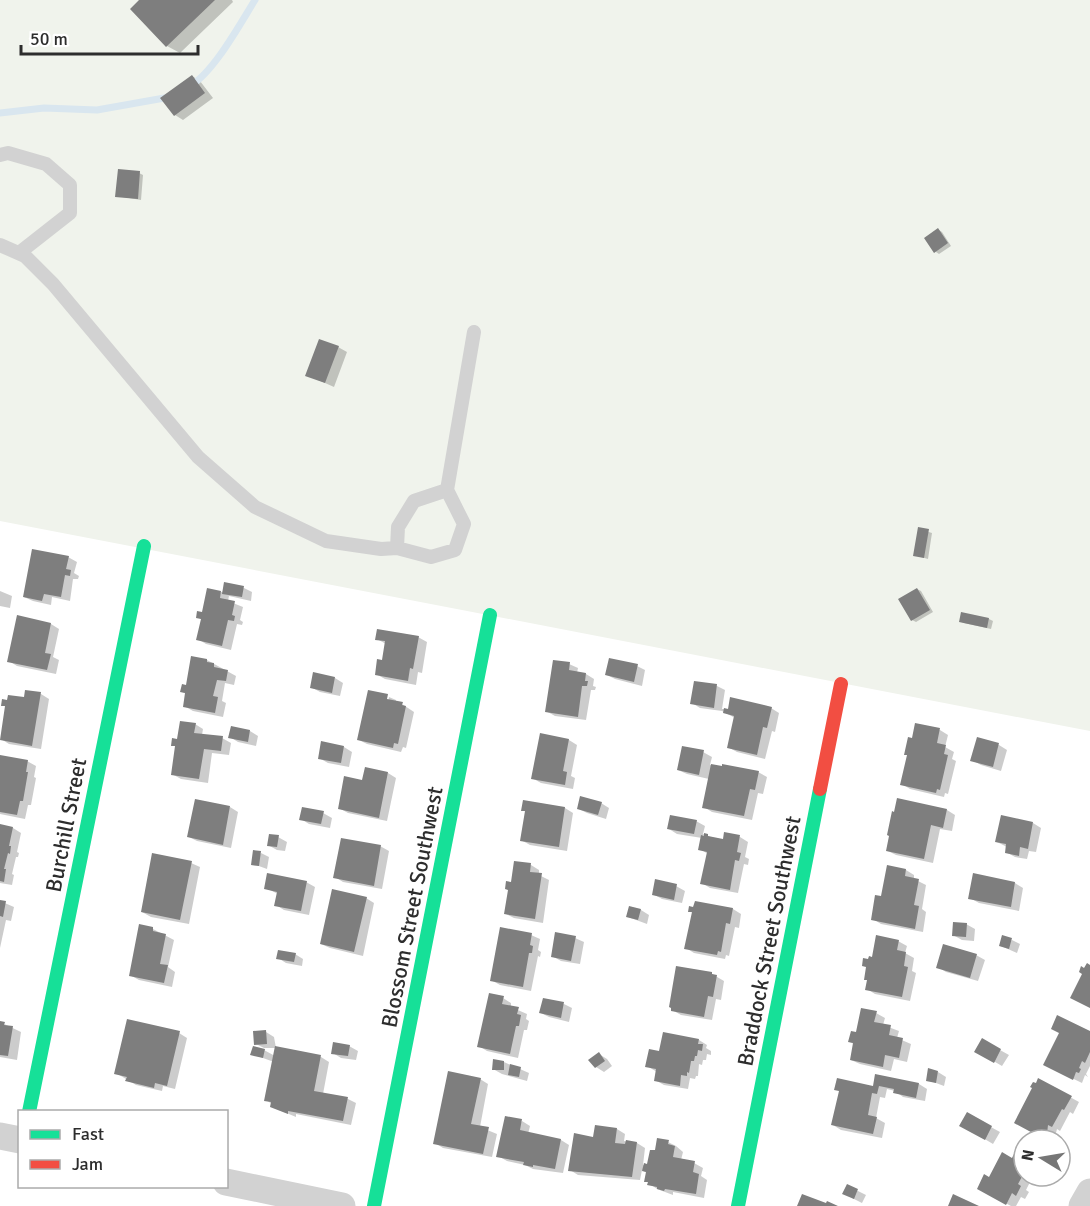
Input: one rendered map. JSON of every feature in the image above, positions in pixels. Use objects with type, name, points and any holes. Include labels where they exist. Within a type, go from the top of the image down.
[{"type":"street","name":"Burchill Street","points":[[29,1110],[144,546]]},
{"type":"street","name":"Blossom Street Southwest","points":[[374,1206],[490,615]]},
{"type":"street","name":"Braddock Street Southwest","points":[[738,1206],[841,684]]},
{"type":"street","points":[[0,1136],[18,1140]]},
{"type":"street","points":[[228,1182],[342,1206]]},
{"type":"street","points":[[1082,1206],[1090,1192]]},
{"type":"lane","points":[[0,155],[8,153],[46,164],[70,185],[70,213],[19,253]]},
{"type":"lane","points":[[0,245],[25,256],[53,284],[198,458],[255,507],[326,541],[381,549],[397,548],[431,557],[454,550],[464,524],[447,490],[474,332]]},
{"type":"lane","points":[[397,548],[398,527],[414,501],[447,490]]},
{"type":"shaded area","points":[[0,0],[1090,0],[1090,731],[0,521]]},
{"type":"building","points":[[139,0],[215,0],[166,47],[130,9]]},
{"type":"building","points":[[192,75],[205,93],[174,116],[160,98]]},
{"type":"building","points":[[118,169],[140,171],[138,199],[115,197]]},
{"type":"building","points":[[938,228],[948,243],[934,253],[924,238]]},
{"type":"building","points":[[319,339],[339,346],[325,383],[305,376]]},
{"type":"building","points":[[918,527],[929,529],[924,558],[913,556]]},
{"type":"building","points":[[32,549],[69,556],[66,569],[71,570],[70,576],[65,575],[61,597],[44,594],[42,601],[23,597]]},
{"type":"building","points":[[224,582],[244,586],[242,597],[222,594]]},
{"type":"building","points":[[207,588],[221,591],[220,598],[235,601],[232,615],[235,616],[234,621],[228,620],[222,646],[196,640],[201,619],[196,618],[197,611],[202,612]]},
{"type":"building","points":[[917,588],[930,610],[911,621],[898,599]]},
{"type":"building","points":[[961,612],[989,618],[987,628],[959,622]]},
{"type":"building","points":[[17,615],[51,623],[45,653],[51,654],[47,670],[7,662]]},
{"type":"building","points":[[377,629],[419,636],[413,669],[410,668],[408,681],[375,675],[377,659],[382,660],[385,641],[375,640]]},
{"type":"building","points":[[191,656],[207,659],[207,662],[214,663],[214,667],[228,670],[226,681],[217,680],[213,696],[218,697],[215,713],[183,707],[185,693],[180,692],[182,684],[186,685]]},
{"type":"building","points":[[609,658],[638,664],[634,682],[605,675]]},
{"type":"building","points":[[553,660],[570,662],[569,670],[586,673],[585,681],[588,681],[587,686],[582,686],[578,717],[545,712]]},
{"type":"building","points":[[313,672],[335,677],[332,693],[310,688]]},
{"type":"building","points":[[694,681],[717,684],[714,708],[690,704]]},
{"type":"building","points":[[25,690],[41,692],[32,746],[0,740],[5,706],[1,706],[2,699],[7,700],[8,695],[24,697]]},
{"type":"building","points":[[368,690],[388,694],[387,699],[403,702],[402,705],[406,706],[398,744],[394,743],[393,748],[357,740]]},
{"type":"building","points":[[730,697],[772,707],[767,728],[763,727],[757,755],[727,748],[734,716],[723,713],[724,708],[728,709]]},
{"type":"building","points":[[180,721],[196,723],[194,733],[223,736],[221,751],[204,749],[199,779],[171,775],[175,746],[171,746],[172,738],[177,739]]},
{"type":"building","points":[[915,723],[940,728],[937,743],[946,745],[944,754],[948,755],[940,790],[937,789],[936,793],[900,785],[907,755],[904,755],[908,737],[912,738]]},
{"type":"building","points":[[231,726],[250,730],[248,742],[228,738]]},
{"type":"building","points":[[540,733],[569,739],[563,771],[567,772],[565,785],[531,779]]},
{"type":"building","points":[[977,737],[999,743],[993,767],[970,761]]},
{"type":"building","points":[[321,741],[344,746],[341,763],[318,759]]},
{"type":"building","points":[[682,746],[704,750],[699,775],[677,770]]},
{"type":"building","points":[[0,755],[28,760],[23,801],[20,801],[17,815],[0,812]]},
{"type":"building","points":[[711,764],[759,771],[755,790],[750,789],[744,816],[702,808]]},
{"type":"building","points":[[365,767],[388,772],[379,818],[338,809],[344,776],[362,780]]},
{"type":"building","points":[[580,796],[602,802],[598,815],[577,809]]},
{"type":"building","points":[[897,798],[947,809],[943,828],[931,825],[924,859],[886,851],[889,836],[887,835]]},
{"type":"building","points":[[195,799],[230,806],[223,845],[187,837]]},
{"type":"building","points":[[523,800],[565,807],[559,847],[520,841],[525,811],[521,811]]},
{"type":"building","points":[[302,807],[324,811],[321,824],[299,820]]},
{"type":"building","points":[[670,815],[697,820],[694,834],[667,829]]},
{"type":"building","points":[[1001,815],[1033,822],[1028,849],[1020,847],[1019,856],[1005,853],[1006,844],[995,842]]},
{"type":"building","points":[[0,824],[13,827],[9,846],[11,846],[10,854],[8,853],[4,869],[6,869],[4,882],[0,881]]},
{"type":"building","points":[[724,832],[740,835],[737,852],[741,853],[739,861],[735,860],[730,890],[700,884],[707,852],[698,850],[701,835],[704,836],[704,833],[723,839]]},
{"type":"building","points":[[269,834],[279,835],[277,847],[267,846]]},
{"type":"building","points":[[341,838],[381,845],[374,886],[333,878]]},
{"type":"building","points":[[253,850],[261,851],[259,866],[251,865]]},
{"type":"building","points":[[152,853],[192,861],[180,920],[141,912]]},
{"type":"building","points":[[514,861],[531,863],[530,872],[542,873],[535,919],[504,914],[508,890],[505,889],[506,881],[511,882]]},
{"type":"building","points":[[887,865],[906,869],[905,876],[919,879],[914,905],[919,906],[915,929],[871,920],[875,895],[881,896]]},
{"type":"building","points":[[267,873],[307,881],[301,911],[274,906],[277,892],[264,889]]},
{"type":"building","points":[[973,873],[1015,882],[1011,907],[968,899]]},
{"type":"building","points":[[655,879],[677,884],[674,900],[652,895]]},
{"type":"building","points":[[332,889],[367,897],[354,952],[320,944]]},
{"type":"building","points":[[0,900],[6,901],[3,917],[0,916]]},
{"type":"building","points":[[695,901],[733,908],[730,924],[726,923],[721,952],[718,951],[717,955],[684,949],[692,912],[688,912],[689,906],[693,907]]},
{"type":"building","points":[[629,906],[641,909],[638,920],[626,917]]},
{"type":"building","points":[[953,922],[967,923],[966,937],[952,936]]},
{"type":"building","points":[[139,924],[153,927],[153,931],[166,934],[160,964],[168,965],[164,983],[129,976]]},
{"type":"building","points":[[500,927],[532,933],[530,945],[533,946],[532,953],[529,953],[523,987],[490,981]]},
{"type":"building","points":[[555,932],[576,936],[571,961],[551,957]]},
{"type":"building","points":[[876,935],[899,940],[897,950],[906,952],[904,966],[908,967],[902,997],[865,990],[867,980],[864,980],[866,967],[862,966],[863,958],[872,957]]},
{"type":"building","points":[[1002,935],[1012,938],[1009,949],[999,946]]},
{"type":"building","points":[[943,944],[977,954],[970,978],[936,968]]},
{"type":"building","points":[[278,950],[296,953],[294,962],[276,959]]},
{"type":"building","points":[[1087,963],[1090,965],[1090,1008],[1070,998],[1082,974],[1079,972],[1081,966],[1084,968]]},
{"type":"building","points":[[676,966],[712,972],[717,975],[713,997],[708,996],[704,1017],[671,1011],[669,1007]]},
{"type":"building","points":[[489,993],[504,996],[502,1004],[519,1007],[517,1014],[521,1015],[519,1026],[516,1026],[510,1054],[477,1047]]},
{"type":"building","points":[[543,998],[564,1002],[561,1018],[539,1013]]},
{"type":"building","points":[[861,1008],[877,1011],[874,1022],[891,1025],[889,1035],[903,1038],[899,1058],[885,1055],[883,1067],[850,1060],[853,1043],[848,1042],[851,1031],[856,1032]]},
{"type":"building","points":[[1057,1015],[1090,1031],[1090,1052],[1085,1063],[1082,1061],[1079,1068],[1081,1069],[1079,1073],[1076,1072],[1073,1080],[1043,1065],[1059,1033],[1051,1029]]},
{"type":"building","points":[[127,1019],[180,1031],[167,1086],[155,1083],[154,1088],[125,1081],[127,1077],[114,1074]]},
{"type":"building","points":[[0,1021],[5,1022],[4,1025],[13,1026],[8,1056],[0,1055]]},
{"type":"building","points":[[266,1030],[267,1044],[254,1045],[253,1031]]},
{"type":"building","points":[[663,1032],[699,1039],[698,1044],[703,1044],[702,1051],[698,1050],[694,1061],[691,1061],[687,1076],[681,1075],[680,1086],[654,1081],[656,1069],[645,1067],[649,1049],[659,1051]]},
{"type":"building","points":[[982,1038],[1001,1049],[994,1063],[974,1052]]},
{"type":"building","points":[[333,1042],[350,1045],[348,1056],[331,1054]]},
{"type":"building","points":[[253,1046],[265,1049],[263,1058],[250,1055]]},
{"type":"building","points":[[275,1046],[321,1055],[314,1091],[348,1097],[343,1121],[288,1111],[288,1114],[270,1107],[271,1102],[264,1101]]},
{"type":"building","points":[[599,1052],[605,1061],[595,1068],[588,1060]]},
{"type":"building","points":[[493,1059],[504,1061],[504,1070],[492,1070]]},
{"type":"building","points":[[510,1064],[521,1067],[519,1077],[508,1075]]},
{"type":"building","points":[[928,1068],[938,1071],[936,1083],[926,1081]]},
{"type":"building","points":[[448,1071],[481,1078],[471,1124],[489,1127],[483,1154],[433,1144]]},
{"type":"building","points":[[875,1074],[919,1083],[916,1098],[893,1093],[894,1089],[879,1086],[877,1094],[872,1093],[868,1115],[877,1117],[873,1134],[831,1125],[839,1091],[834,1090],[837,1078],[873,1086]]},
{"type":"building","points":[[1038,1078],[1072,1096],[1052,1127],[1048,1125],[1048,1128],[1023,1128],[1014,1123],[1032,1088],[1030,1087],[1033,1082],[1036,1083]]},
{"type":"building","points":[[967,1112],[992,1126],[985,1140],[959,1126]]},
{"type":"building","points":[[505,1116],[522,1119],[520,1130],[561,1139],[555,1169],[523,1165],[524,1162],[496,1157]]},
{"type":"building","points":[[595,1125],[617,1128],[615,1143],[625,1144],[626,1140],[637,1142],[632,1177],[568,1171],[574,1133],[593,1137]]},
{"type":"building","points":[[657,1138],[669,1140],[668,1144],[675,1146],[673,1157],[695,1161],[693,1172],[699,1174],[696,1194],[665,1189],[664,1191],[644,1182],[646,1172],[642,1171],[644,1163],[647,1164],[650,1150],[655,1150]]},
{"type":"building","points":[[1002,1152],[1012,1158],[1012,1188],[1020,1188],[1016,1196],[1012,1193],[1006,1205],[977,1189],[984,1174],[989,1177]]},
{"type":"building","points":[[847,1184],[858,1189],[854,1199],[842,1194]]},
{"type":"building","points":[[802,1194],[826,1203],[827,1201],[838,1206],[797,1206]]},
{"type":"building","points":[[953,1194],[979,1206],[948,1206]]},
{"type":"waterway","points":[[190,86],[217,59],[255,0]]},
{"type":"waterway","points":[[0,113],[44,108],[97,110],[170,97]]},
{"type":"traffic: fast","points":[[29,1110],[144,546]]},
{"type":"traffic: fast","points":[[374,1206],[490,615]]},
{"type":"traffic: fast","points":[[738,1206],[820,789]]},
{"type":"traffic: jam","points":[[820,789],[841,684]]}]
